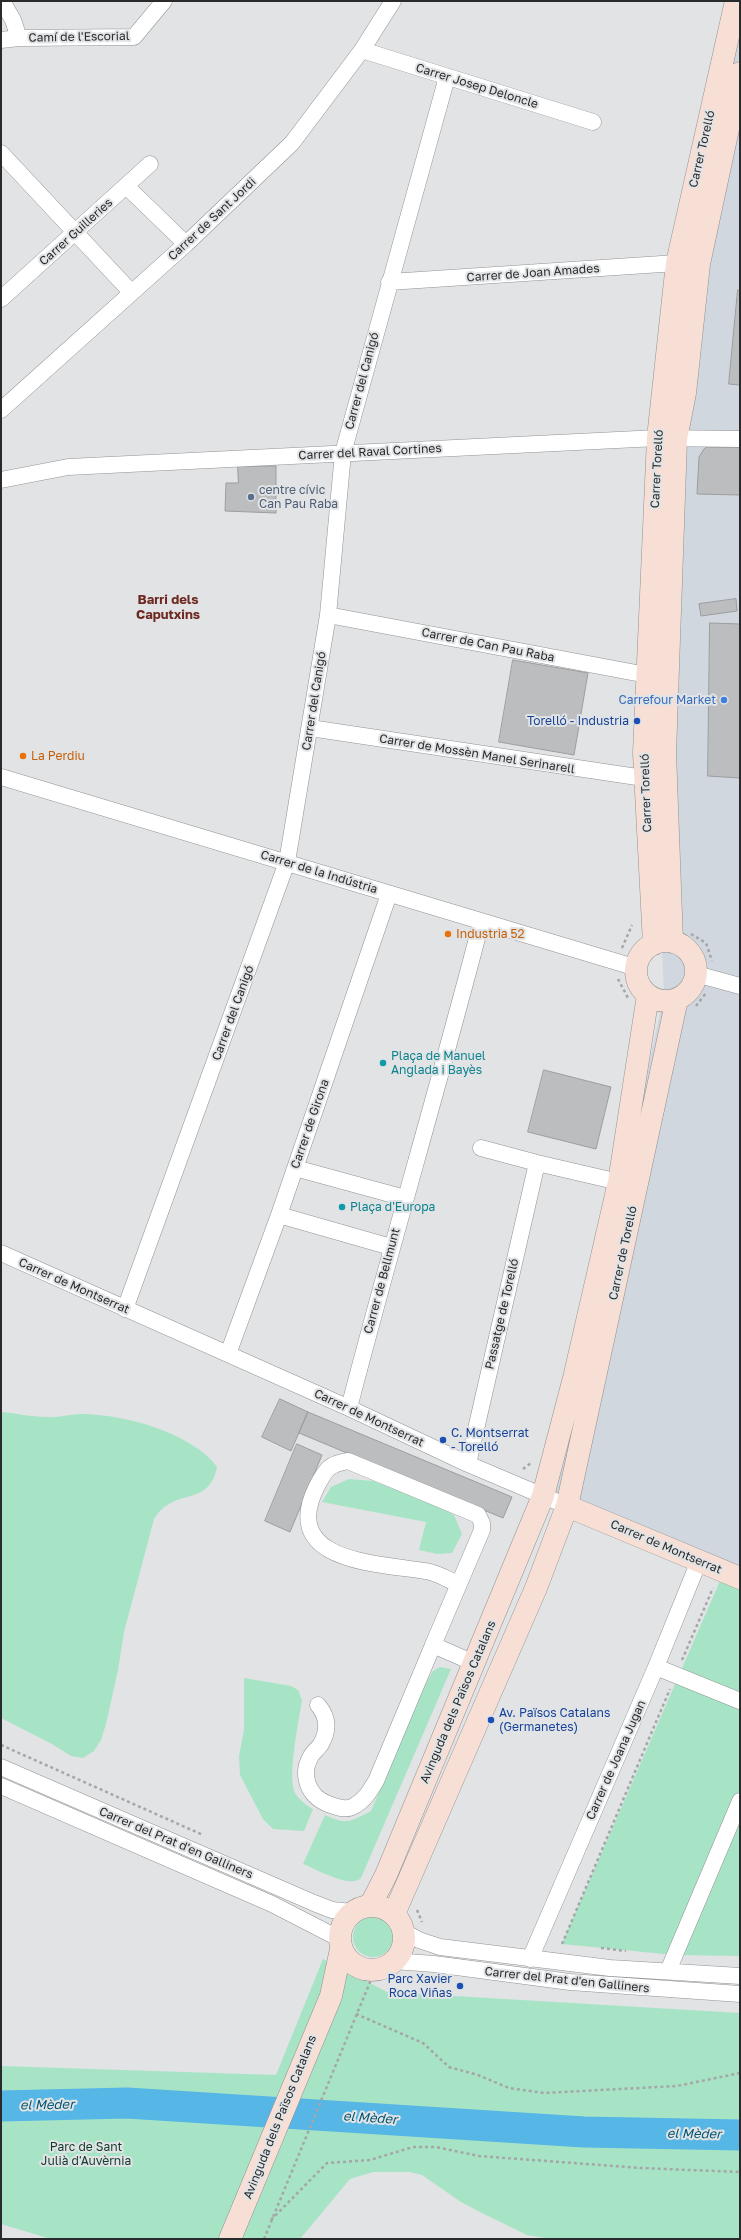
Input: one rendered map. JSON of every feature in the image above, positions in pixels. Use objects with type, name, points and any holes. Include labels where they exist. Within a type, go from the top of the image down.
[{"type":"street","points":[[2,1],[13,20],[19,38]]},
{"type":"street","name":"Camí de l'Escorial","points":[[1,40],[19,38],[134,37],[164,1]]},
{"type":"street","name":"Carrer de Sant Jordi","points":[[1,410],[186,244],[292,143],[362,50],[393,1]]},
{"type":"street","name":"Carrer Torelló","points":[[672,939],[644,778],[647,675],[667,438],[677,263],[736,1]]},
{"type":"street","name":"Carrer Josep Deloncle","points":[[362,50],[447,78],[592,122]]},
{"type":"street","name":"Carrer Torelló","points":[[672,939],[665,753],[667,438],[685,393],[699,264],[740,73]]},
{"type":"street","name":"Carrer del Canigó","points":[[125,1309],[287,862],[328,615],[343,453],[389,282],[447,78]]},
{"type":"street","points":[[1,153],[131,292]]},
{"type":"street","name":"Carrer Guilleries","points":[[1,299],[150,164]]},
{"type":"street","points":[[126,186],[186,244]]},
{"type":"street","name":"Carrer de Joan Amades","points":[[389,282],[677,263]]},
{"type":"street","name":"Carrer del Raval Cortines","points":[[1,480],[68,467],[667,438],[740,439]]},
{"type":"street","name":"Carrer de Can Pau Raba","points":[[328,615],[647,675]]},
{"type":"street","name":"Carrer de Mossèn Manel Serinarell","points":[[310,728],[644,778]]},
{"type":"street","name":"Carrer de la Indústria","points":[[1,777],[287,862],[481,923],[637,968]]},
{"type":"street","name":"Carrer de Girona","points":[[228,1354],[279,1215],[389,894]]},
{"type":"street","name":"Carrer de Bellmunt","points":[[349,1408],[391,1247],[441,1078],[481,923]]},
{"type":"street","points":[[704,977],[677,999],[662,1000],[648,994],[639,983],[637,968],[642,954],[672,939],[691,954],[704,977],[740,986]]},
{"type":"street","name":"Carrer de Torelló","points":[[543,1496],[574,1378],[619,1182],[648,994]]},
{"type":"street","name":"Carrer de Torelló","points":[[568,1506],[677,999]]},
{"type":"street","points":[[481,1148],[537,1164],[619,1182]]},
{"type":"street","name":"Passatge de Torelló","points":[[468,1464],[537,1164]]},
{"type":"street","points":[[295,1168],[405,1198]]},
{"type":"street","points":[[279,1215],[391,1247]]},
{"type":"street","name":"Carrer de Montserrat","points":[[1,1253],[349,1408],[468,1464],[740,1578]]},
{"type":"street","points":[[318,1705],[326,1714],[327,1728],[321,1744],[311,1756],[305,1772],[310,1791],[320,1801],[339,1808],[353,1807],[366,1797],[376,1781],[482,1530],[482,1523],[478,1515],[348,1462],[335,1463],[325,1470],[316,1488],[309,1510],[310,1526],[318,1541],[329,1550],[350,1560],[432,1573],[458,1584]]},
{"type":"street","name":"Avinguda dels Països Catalans","points":[[361,1909],[389,1867],[543,1496]]},
{"type":"street","points":[[399,1923],[383,1908],[361,1909],[344,1921],[341,1944],[348,1960],[378,1967],[402,1948],[399,1923],[568,1506]]},
{"type":"street","name":"Carrer de Joana Jugan","points":[[530,1959],[656,1667],[698,1561]]},
{"type":"street","points":[[433,1645],[474,1663]]},
{"type":"street","points":[[656,1667],[675,1676],[740,1701]]},
{"type":"street","name":"Carrer del Prat d'en Galliners","points":[[1,1767],[314,1903],[332,1910],[361,1909]]},
{"type":"street","name":"Carrer del Prat d'en Galliners","points":[[1,1786],[272,1904],[341,1944]]},
{"type":"street","points":[[668,1972],[740,1801]]},
{"type":"street","name":"Carrer del Prat d'en Galliners","points":[[399,1923],[419,1940],[440,1947],[610,1968],[740,1976]]},
{"type":"street","name":"Avinguda dels Països Catalans","points":[[230,2239],[296,2077],[331,1996],[341,1944]]},
{"type":"street","name":"Carrer del Prat d'en Galliners","points":[[378,1967],[434,1964],[570,1982],[740,1994]]},
{"type":"street","name":"Avinguda dels Països Catalans","points":[[331,1996],[378,1967]]},
{"type":"path","points":[[672,939],[706,943],[712,961],[704,977]]},
{"type":"path","points":[[562,1944],[714,1586]]},
{"type":"path","points":[[1,1744],[207,1837]]},
{"type":"path","points":[[416,1908],[419,1918],[425,1927]]},
{"type":"path","points":[[537,1942],[570,1945]]},
{"type":"path","points":[[598,1948],[629,1951]]},
{"type":"path","points":[[264,2239],[356,2014],[378,1967]]},
{"type":"path","points":[[356,2014],[423,2043],[449,2067],[478,2075],[509,2088],[544,2092],[677,2086],[740,2073]]},
{"type":"path","points":[[271,2220],[327,2163],[370,2160],[413,2147],[436,2147],[479,2156],[641,2168],[740,2172]]},
{"type":"shaded area","points":[[740,22],[740,1581],[553,1500],[664,995],[654,777],[666,447]]},
{"type":"green space","points":[[1,1412],[51,1417],[78,1414],[99,1415],[136,1422],[175,1435],[192,1444],[206,1455],[217,1467],[213,1480],[207,1488],[199,1493],[172,1503],[162,1509],[154,1519],[124,1632],[118,1670],[106,1724],[101,1740],[94,1751],[83,1758],[71,1756],[52,1744],[1,1718]]},
{"type":"green space","points":[[349,1479],[373,1481],[433,1503],[454,1515],[462,1534],[452,1553],[437,1554],[419,1550],[426,1522],[322,1502],[331,1487]]},
{"type":"green space","points":[[723,1574],[740,1581],[740,1956],[674,1955],[562,1944]]},
{"type":"green space","points":[[440,1667],[451,1669],[361,1878],[356,1881],[341,1880],[303,1864],[325,1815],[338,1820],[348,1821],[358,1818],[371,1811],[425,1685],[433,1671]]},
{"type":"green space","points":[[244,1678],[291,1686],[298,1690],[302,1700],[294,1748],[292,1775],[295,1793],[303,1802],[313,1809],[304,1831],[273,1829],[263,1819],[240,1775],[239,1756],[244,1730]]},
{"type":"green space","points":[[377,1917],[384,1920],[390,1926],[393,1937],[392,1945],[384,1954],[377,1957],[369,1957],[362,1954],[354,1945],[353,1933],[356,1926],[365,1918]]},
{"type":"green space","name":"Parc de Sant Julià d'Auvèrnia","points":[[323,1959],[387,1992],[740,2013],[740,2239],[551,2239],[527,2235],[461,2202],[422,2175],[410,2172],[373,2172],[350,2179],[300,2239],[51,2239],[1,2224],[1,2066],[276,2075]]},
{"type":"building","points":[[738,290],[740,290],[740,385],[729,384]]},
{"type":"building","points":[[708,447],[740,447],[740,495],[697,494],[699,457],[704,449]]},
{"type":"building","name":"centre cívic Can Pau Raba","points":[[238,466],[276,466],[276,513],[225,511],[226,483],[238,483]]},
{"type":"building","points":[[736,599],[737,611],[701,616],[699,604]]},
{"type":"building","name":"Carrefour Market","points":[[710,623],[740,624],[740,778],[708,776]]},
{"type":"building","points":[[513,660],[588,673],[574,755],[499,742]]},
{"type":"building","points":[[544,1070],[611,1087],[596,1149],[528,1132]]},
{"type":"building","points":[[280,1399],[308,1412],[291,1451],[262,1437]]},
{"type":"building","points":[[308,1412],[512,1497],[503,1518],[299,1433]]},
{"type":"building","points":[[297,1444],[322,1455],[290,1532],[265,1521]]},
{"type":"waterway","name":"el Mèder","points":[[1,2106],[127,2103],[584,2132],[740,2135]]},
{"type":"place","name":"centre cívic Can Pau Raba","points":[[251,497]]},
{"type":"place","name":"Carrefour Market","points":[[724,700]]},
{"type":"place","name":"Torelló - Industria","points":[[637,721]]},
{"type":"place","name":"La Perdiu","points":[[23,756]]},
{"type":"place","name":"Industria 52","points":[[448,934]]},
{"type":"place","name":"Plaça de Manuel Anglada i Bayès","points":[[383,1063]]},
{"type":"place","name":"Plaça d'Europa","points":[[342,1207]]},
{"type":"place","name":"C. Montserrat - Torelló","points":[[443,1440]]},
{"type":"place","name":"Av. Països Catalans (Germanetes)","points":[[491,1720]]},
{"type":"place","name":"Parc Xavier Roca Viñas","points":[[460,1986]]},
{"type":"district","name":"Barri dels Caputxins","points":[[168,608]]}]
